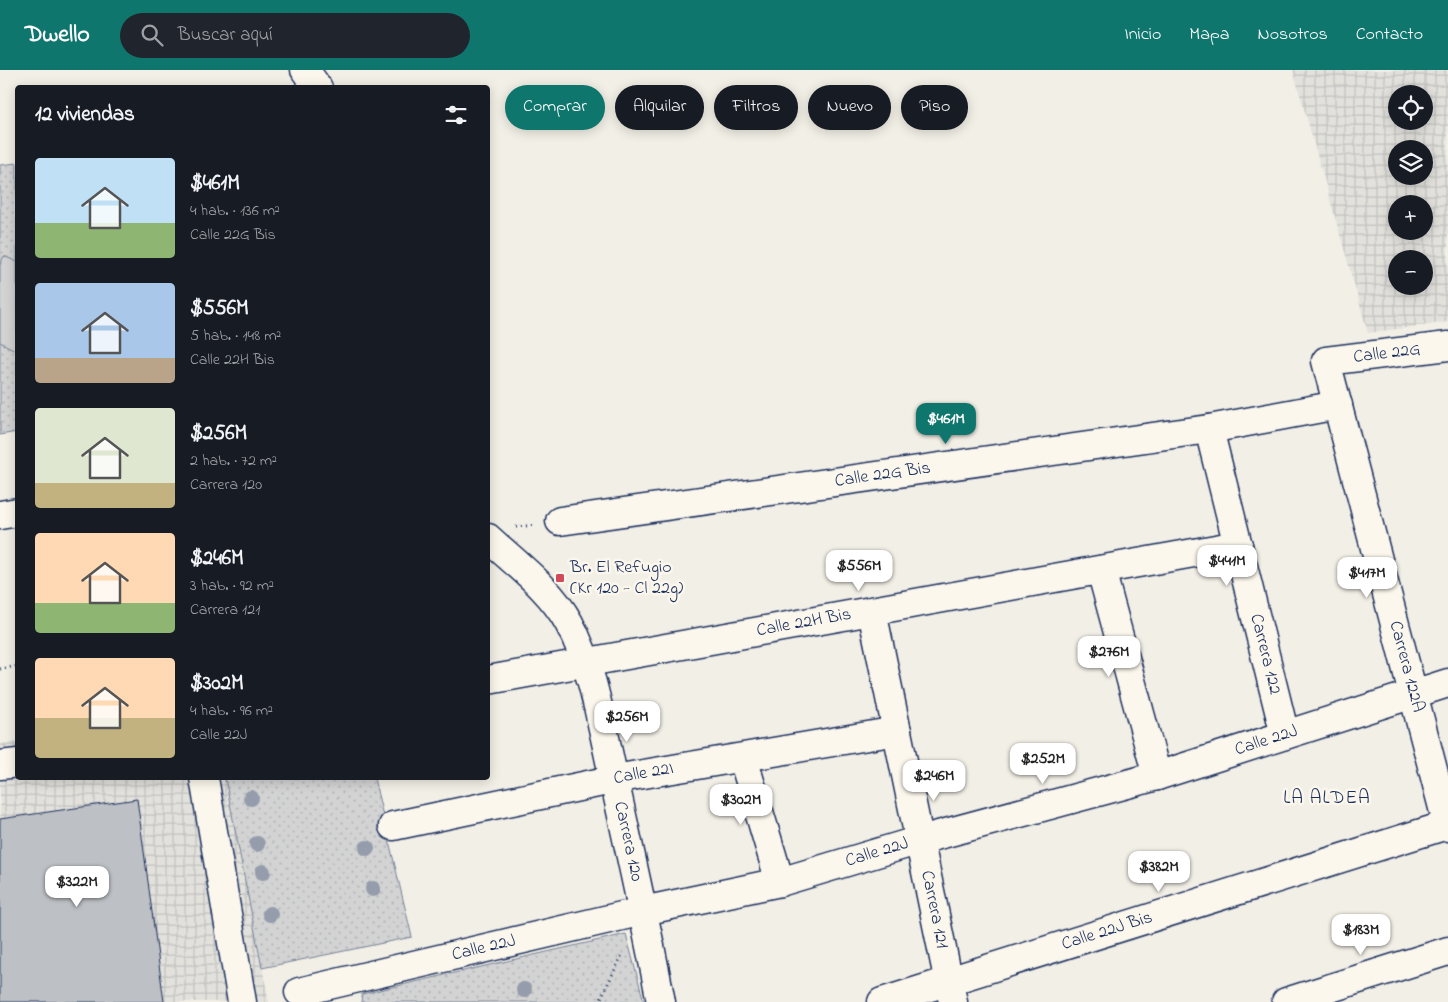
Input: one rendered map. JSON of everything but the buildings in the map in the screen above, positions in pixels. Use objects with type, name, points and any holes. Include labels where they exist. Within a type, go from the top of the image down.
[{"type":"street","points":[[306,70],[316,85]]},
{"type":"street","name":"Calle 22G","points":[[1326,361],[1448,346]]},
{"type":"street","name":"Carrera 122A","points":[[1326,361],[1413,694],[1440,767],[1448,826]]},
{"type":"street","name":"Calle 22G Bis","points":[[560,521],[1209,429],[1338,404]]},
{"type":"street","name":"Carrera 122","points":[[1209,429],[1285,735]]},
{"type":"street","points":[[0,515],[15,512]]},
{"type":"street","name":"Carrera 120","points":[[490,540],[551,597],[569,623],[585,662],[644,911],[661,1002]]},
{"type":"street","name":"Calle 22H Bis","points":[[490,680],[1238,545]]},
{"type":"street","points":[[1102,570],[1157,776]]},
{"type":"street","name":"Carrera 121","points":[[872,611],[951,992]]},
{"type":"street","name":"Calle 22J","points":[[299,992],[644,911],[780,882],[920,840],[1157,776],[1448,683]]},
{"type":"street","name":"Calle 22I","points":[[393,826],[614,780],[897,731]]},
{"type":"street","points":[[743,758],[780,882]]},
{"type":"street","points":[[0,765],[15,763]]},
{"type":"street","points":[[204,780],[242,1002]]},
{"type":"street","name":"Calle 22J Bis","points":[[882,1002],[951,992],[1448,826]]},
{"type":"street","points":[[1286,1002],[1448,951]]},
{"type":"path","points":[[515,528],[560,521]]},
{"type":"path","points":[[0,669],[15,666]]},
{"type":"path","points":[[598,1002],[644,911]]},
{"type":"shaded area","points":[[1293,70],[1448,70],[1448,322],[1368,333]]},
{"type":"shaded area","points":[[15,163],[15,432],[0,435],[0,165]]},
{"type":"shaded area","points":[[4,256],[15,261],[15,350],[0,342],[0,265]]},
{"type":"shaded area","points":[[15,742],[15,780],[225,780],[269,1002],[0,1002],[0,744]]},
{"type":"shaded area","points":[[225,780],[374,780],[412,937],[262,968]]},
{"type":"shaded area","points":[[626,934],[644,1002],[361,1002],[362,994]]},
{"type":"place","name":"Br. El Refugio (Kr 120 - Cl 22g)","points":[[560,578]]},
{"type":"district","name":"LA ALDEA","points":[[1327,798]]}]
